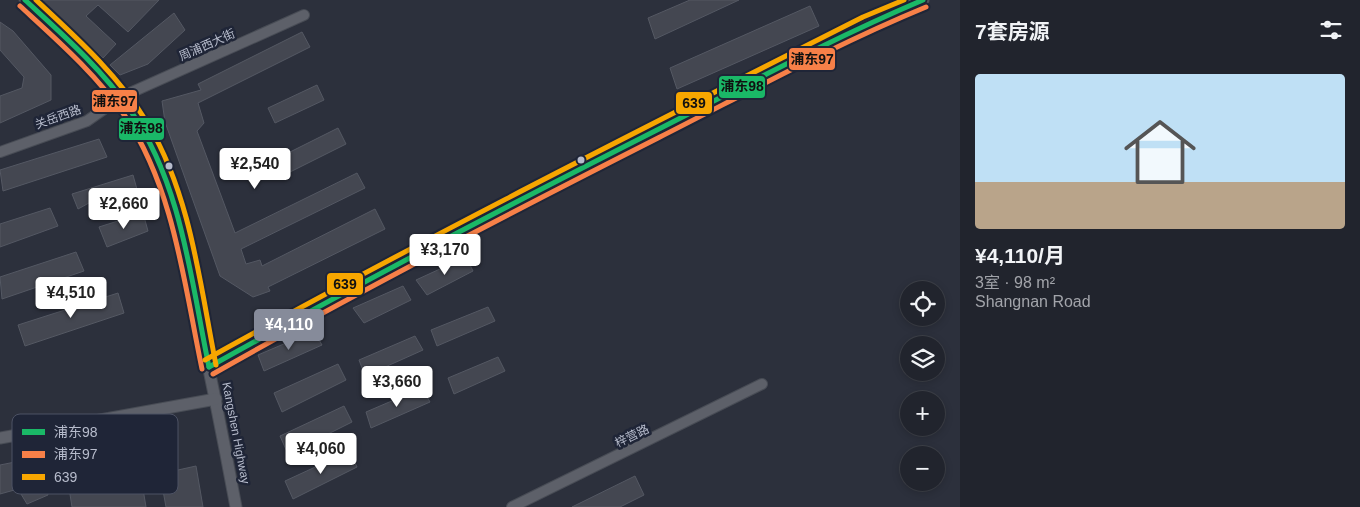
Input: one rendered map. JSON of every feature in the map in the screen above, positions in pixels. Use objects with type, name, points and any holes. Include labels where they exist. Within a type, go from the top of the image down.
[{"type":"street","name":"Kangshen Highway","points":[[25,0],[86,56],[120,97],[143,130],[168,189],[216,399],[236,507]]},
{"type":"street","points":[[209,367],[332,298],[582,168],[793,63],[866,24],[910,3],[923,0]]},
{"type":"street","name":"周浦西大街","points":[[120,97],[304,15]]},
{"type":"street","name":"关岳西路","points":[[0,152],[87,121],[120,97]]},
{"type":"street","name":"梓营路","points":[[512,507],[762,384]]},
{"type":"street","points":[[133,414],[216,399]]},
{"type":"building","points":[[42,0],[159,0],[128,32],[98,5],[86,16],[116,44],[103,58]]},
{"type":"building","points":[[690,0],[739,0],[655,39],[648,18]]},
{"type":"building","points":[[810,6],[819,26],[677,89],[670,68]]},
{"type":"building","points":[[174,13],[185,30],[148,64],[120,75],[110,65]]},
{"type":"building","points":[[0,22],[13,31],[51,75],[51,100],[0,123],[0,96],[22,88],[24,77],[0,50]]},
{"type":"building","points":[[302,32],[310,47],[198,103],[204,123],[197,131],[235,233],[357,173],[365,188],[241,249],[246,264],[260,260],[262,266],[375,209],[385,229],[268,287],[270,291],[253,297],[220,276],[165,122],[162,101],[201,90],[198,84]]},
{"type":"building","points":[[317,85],[324,100],[275,123],[268,108]]},
{"type":"building","points":[[338,128],[346,144],[286,174],[278,158]]},
{"type":"building","points":[[99,139],[107,157],[3,191],[0,170]]},
{"type":"building","points":[[133,175],[138,193],[97,209],[89,203],[78,209],[72,194]]},
{"type":"building","points":[[50,208],[58,226],[0,247],[0,224]]},
{"type":"building","points":[[143,213],[148,231],[107,247],[99,227]]},
{"type":"building","points":[[76,252],[84,271],[2,299],[0,277]]},
{"type":"building","points":[[466,257],[473,271],[427,295],[416,280]]},
{"type":"building","points":[[403,286],[411,300],[364,323],[353,308]]},
{"type":"building","points":[[118,293],[124,313],[25,346],[18,325]]},
{"type":"building","points":[[488,307],[495,321],[437,346],[431,330]]},
{"type":"building","points":[[314,331],[322,345],[264,371],[258,355]]},
{"type":"building","points":[[415,336],[423,350],[365,376],[359,360]]},
{"type":"building","points":[[498,357],[505,371],[454,394],[448,378]]},
{"type":"building","points":[[338,364],[346,380],[282,412],[274,393]]},
{"type":"building","points":[[422,388],[430,402],[371,428],[366,412]]},
{"type":"building","points":[[344,406],[352,422],[288,454],[280,436]]},
{"type":"building","points":[[350,451],[357,467],[293,499],[285,481]]},
{"type":"building","points":[[12,463],[12,491],[0,494],[0,465]]},
{"type":"building","points":[[196,466],[203,507],[166,507],[164,494],[178,494],[178,470]]},
{"type":"building","points":[[635,476],[644,495],[620,507],[572,507]]},
{"type":"building","points":[[21,494],[48,494],[48,495],[27,504]]},
{"type":"building","points":[[70,494],[144,494],[146,507],[72,507]]},
{"type":"transit line","name":"浦东98","points":[[25,0],[107,80],[130,110],[148,139],[162,169],[182,234],[209,367]]},
{"type":"transit line","name":"639","points":[[36,0],[111,74],[137,106],[163,152],[175,181],[192,242],[216,365]]},
{"type":"transit line","name":"639","points":[[205,360],[532,185],[863,17],[904,0]]},
{"type":"transit line","name":"浦东98","points":[[209,367],[375,276],[543,188],[788,63],[923,0]]},
{"type":"transit line","name":"浦东97","points":[[20,6],[76,58],[102,86],[125,116],[142,144],[166,205],[175,238],[202,369]]},
{"type":"transit line","name":"浦东97","points":[[213,374],[378,283],[546,195],[824,53],[926,7]]}]
